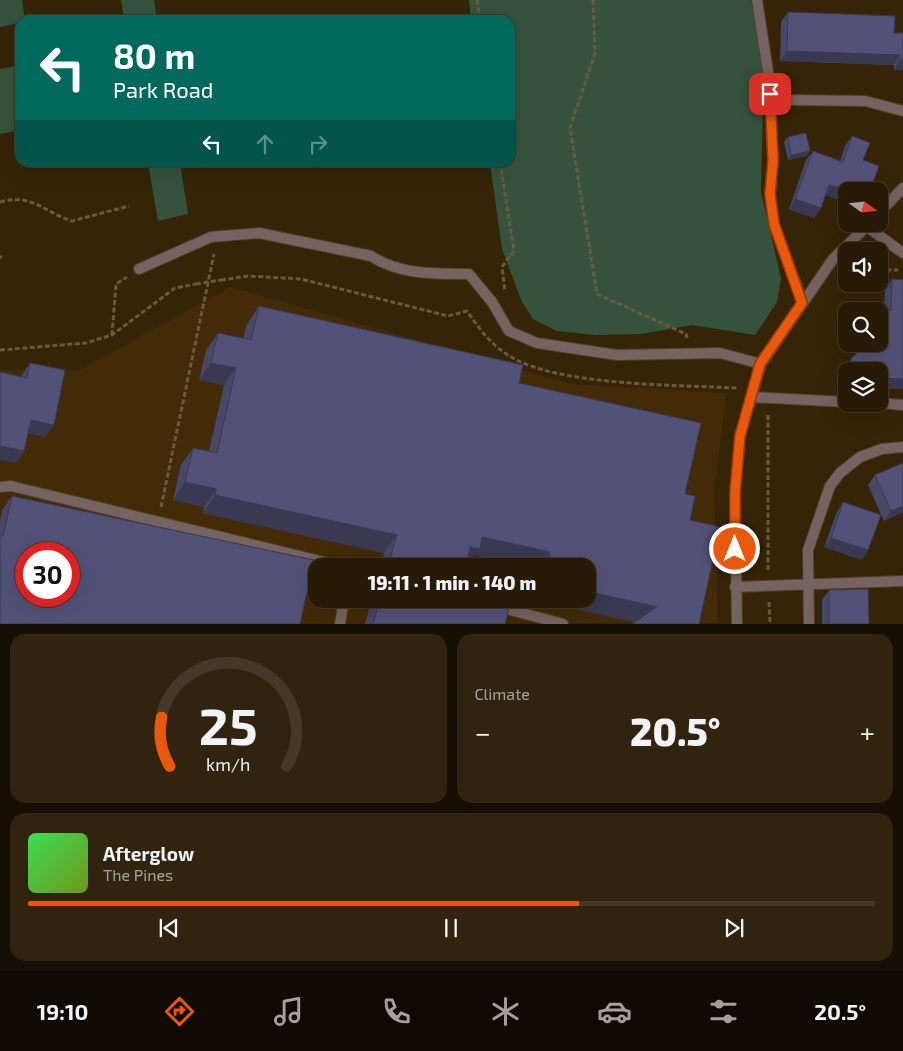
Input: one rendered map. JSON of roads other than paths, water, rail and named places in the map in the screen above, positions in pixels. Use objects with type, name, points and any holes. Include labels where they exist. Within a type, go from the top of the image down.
[{"type":"street","points":[[757,0],[769,78],[773,160],[770,194],[774,224],[802,303]]},
{"type":"street","points":[[791,100],[865,101],[903,111]]},
{"type":"street","points":[[888,204],[903,188]]},
{"type":"street","points":[[737,624],[735,493],[740,436],[760,364],[832,259],[861,232]]},
{"type":"street","points":[[877,232],[903,253]]},
{"type":"street","points":[[138,269],[211,237],[259,233],[371,256],[383,264],[424,274],[469,274],[492,302],[509,331],[537,343],[617,355],[693,352],[720,353],[760,364]]},
{"type":"street","points":[[753,393],[770,399],[838,402]]},
{"type":"street","points":[[888,404],[903,405]]},
{"type":"street","points":[[809,624],[808,550],[830,486],[845,468],[860,457],[882,449],[903,447]]},
{"type":"street","points":[[0,487],[11,486],[308,558]]},
{"type":"street","points":[[735,586],[903,581]]},
{"type":"street","points":[[340,624],[343,608]]},
{"type":"street","points":[[506,608],[565,623]]}]
